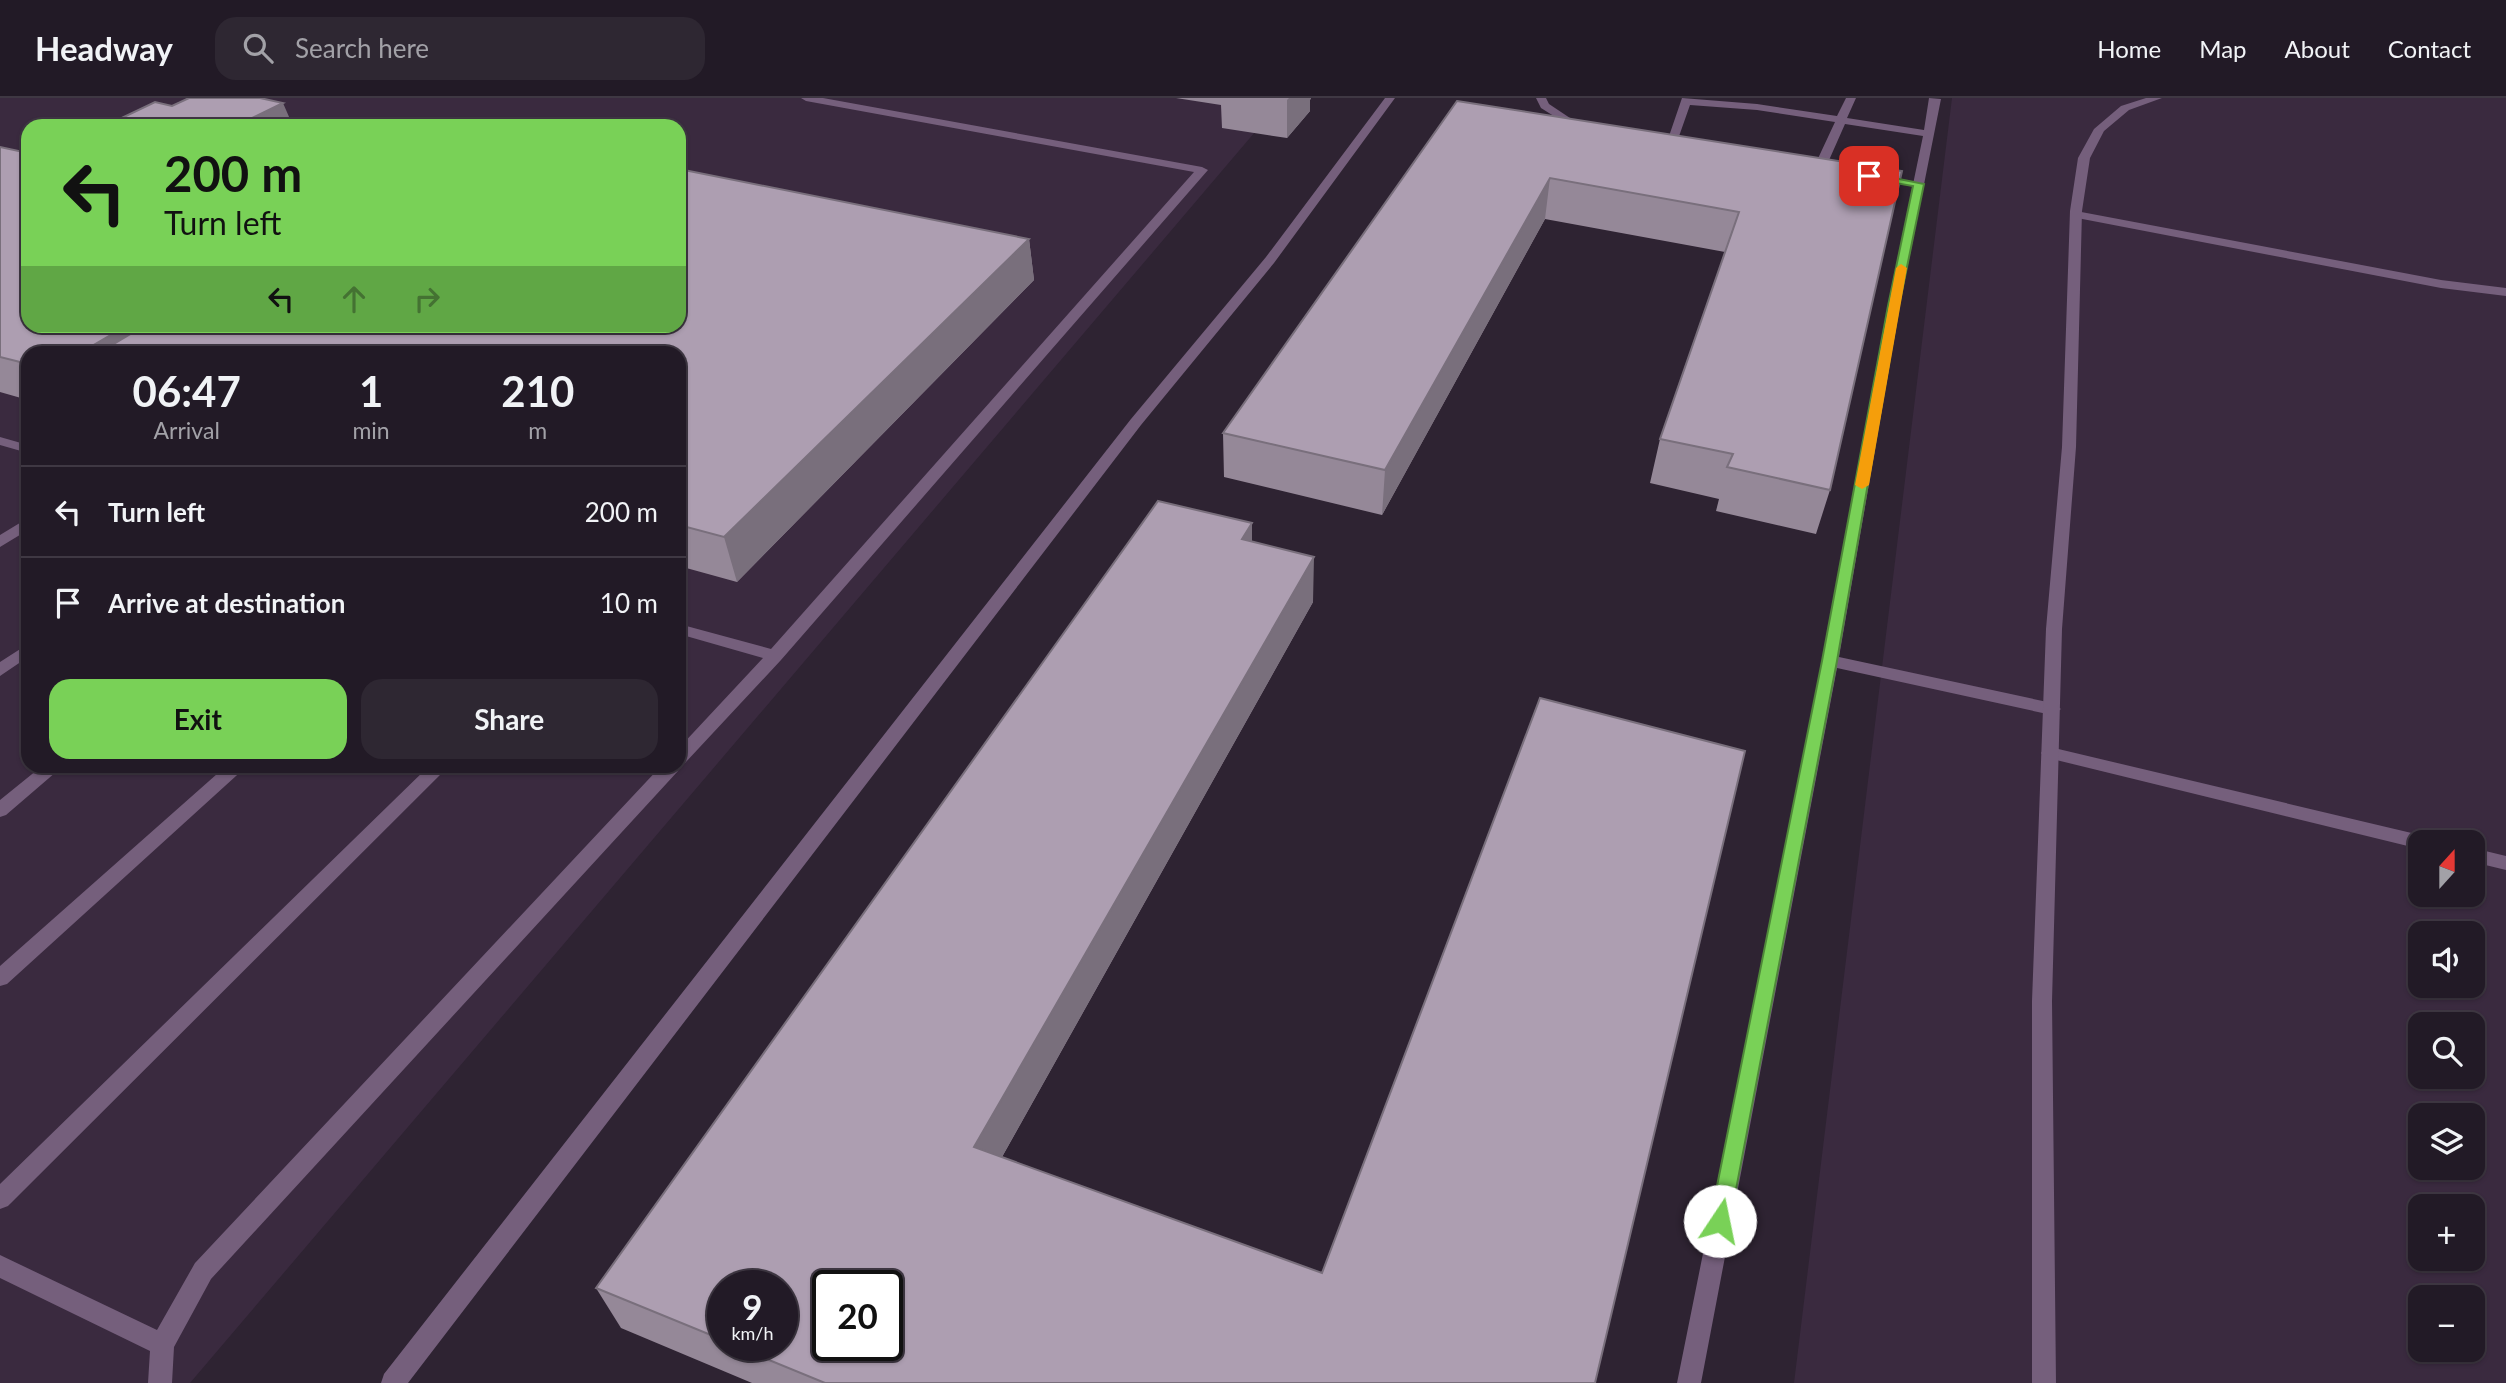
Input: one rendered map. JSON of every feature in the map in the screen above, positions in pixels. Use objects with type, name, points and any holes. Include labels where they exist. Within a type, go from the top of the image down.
[{"type":"street","points":[[686,751],[775,656],[1202,170],[806,98]]},
{"type":"street","points":[[393,1383],[1136,422],[1270,260],[1390,98]]},
{"type":"street","points":[[1541,98],[1545,106],[1577,127],[1590,130]]},
{"type":"street","points":[[1820,167],[1851,98]]},
{"type":"street","points":[[1689,1383],[1829,661],[1894,306],[1913,183],[1929,134],[1936,99],[1934,98]]},
{"type":"street","points":[[2044,1383],[2042,1000],[2054,629],[2072,385],[2076,215],[2084,158],[2099,129],[2125,108],[2157,98]]},
{"type":"street","points":[[1659,140],[1678,143],[1687,100],[1758,103],[1929,134]]},
{"type":"street","points":[[1806,165],[1832,169]]},
{"type":"street","points":[[2076,215],[2441,284],[2506,292]]},
{"type":"street","points":[[0,441],[21,447]]},
{"type":"street","points":[[0,542],[21,528]]},
{"type":"street","points":[[686,631],[775,656]]},
{"type":"street","points":[[0,670],[21,654]]},
{"type":"street","points":[[1829,661],[2052,709]]},
{"type":"street","points":[[2050,753],[2408,839]]},
{"type":"street","points":[[0,810],[45,773]]},
{"type":"street","points":[[0,978],[230,773]]},
{"type":"street","points":[[0,1199],[433,773]]},
{"type":"street","points":[[160,1383],[162,1345],[203,1271],[665,773]]},
{"type":"street","points":[[2485,858],[2506,863]]},
{"type":"street","points":[[0,1266],[162,1345]]},
{"type":"shaded area","points":[[0,98],[1284,98],[190,1383],[0,1383]]},
{"type":"shaded area","points":[[1952,98],[2506,98],[2506,1383],[1794,1383]]},
{"type":"building","points":[[189,98],[260,98],[283,103],[250,119],[120,119],[155,102],[172,106]]},
{"type":"building","points":[[1457,101],[1902,171],[1830,490],[1727,467],[1733,454],[1660,439],[1739,212],[1550,178],[1385,470],[1223,433]]},
{"type":"building","points":[[0,147],[21,152],[21,333],[114,333],[92,346],[21,346],[21,362],[0,357]]},
{"type":"building","points":[[686,170],[1029,239],[724,537],[686,527],[686,346],[110,346],[132,333],[686,333]]},
{"type":"building","points":[[1158,501],[1252,523],[1242,539],[1314,557],[974,1147],[1322,1273],[1540,698],[1745,751],[1595,1383],[825,1383],[771,1361],[798,1361],[798,1270],[707,1270],[707,1333],[596,1288]]},
{"type":"slow traffic","points":[[1862,485],[1901,268]]},
{"type":"route","points":[[1720,1221],[1919,184],[1869,176]]}]
